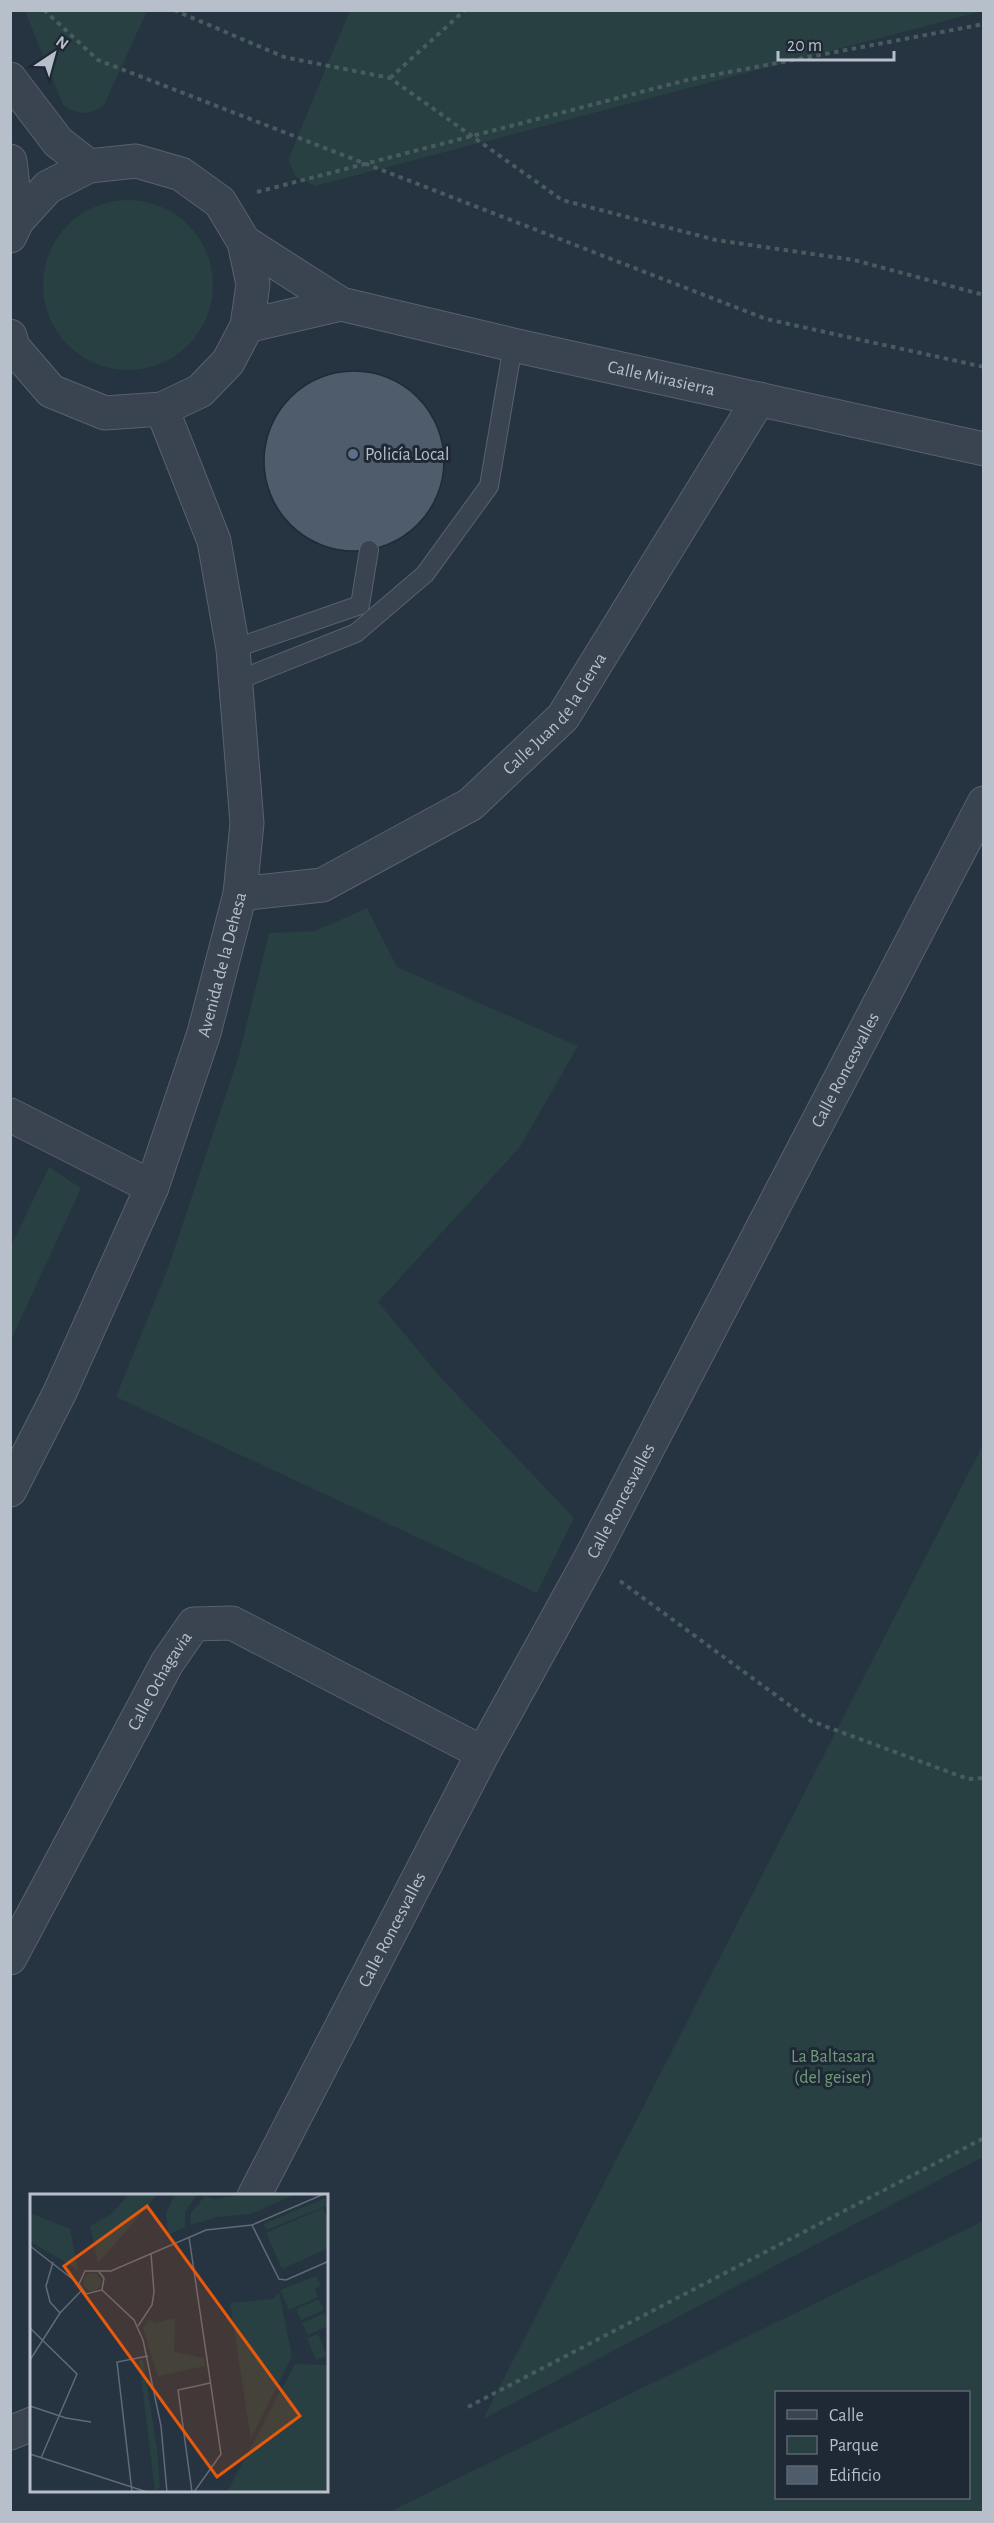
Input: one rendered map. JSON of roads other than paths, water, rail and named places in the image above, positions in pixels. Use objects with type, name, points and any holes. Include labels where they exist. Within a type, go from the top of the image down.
[{"type":"street","points":[[10,79],[58,142],[89,166]]},
{"type":"street","points":[[10,161],[14,229]]},
{"type":"street","points":[[10,336],[13,347],[51,391],[105,413],[162,409],[200,391],[228,362],[247,326],[253,284],[244,242],[220,202],[181,174],[136,161],[89,166],[48,186],[14,229]]},
{"type":"street","name":"Calle Mirasierra","points":[[244,242],[341,304],[513,345],[984,449]]},
{"type":"street","name":"Calle Mirasierra","points":[[247,326],[341,304]]},
{"type":"street","name":"Calle Juan de la Cierva","points":[[240,894],[322,885],[471,804],[563,717],[759,399]]},
{"type":"street","name":"Avenida de la Dehesa","points":[[10,1490],[60,1392],[152,1186],[204,1032],[240,894],[247,823],[233,649],[214,541],[162,409]]},
{"type":"street","name":"Calle Roncesvalles","points":[[255,2194],[483,1753],[590,1559],[984,803]]},
{"type":"street","points":[[10,1114],[152,1186]]},
{"type":"street","name":"Calle Ochagavia","points":[[10,1958],[167,1663],[194,1624],[232,1623],[483,1753]]},
{"type":"street","points":[[10,2433],[30,2425]]},
{"type":"lane","points":[[236,681],[356,633],[425,574],[489,486],[513,345]]},
{"type":"lane","points":[[233,649],[360,605],[369,550]]},
{"type":"place","name":"Policía Local","points":[[353,454]]},
{"type":"park label","name":"La Baltasara (del geiser)","points":[[833,2066]]}]
